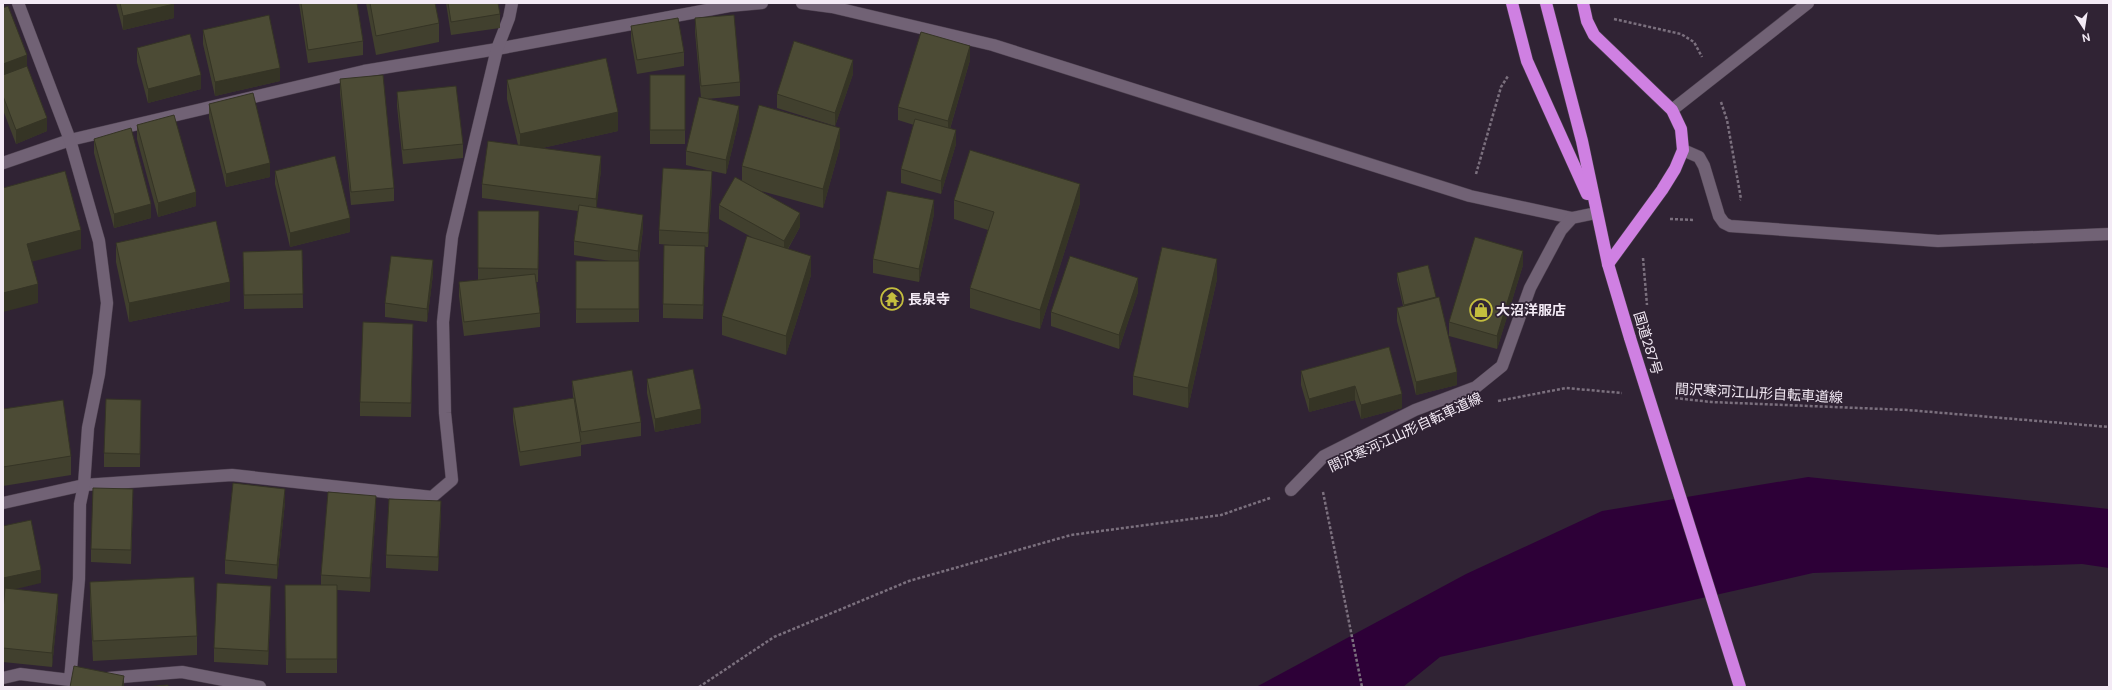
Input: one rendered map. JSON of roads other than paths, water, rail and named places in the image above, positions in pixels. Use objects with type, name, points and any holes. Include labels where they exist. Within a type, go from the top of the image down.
[{"type":"highway","points":[[1512,3],[1527,61],[1596,213]]},
{"type":"highway","name":"国道287号","points":[[1546,3],[1582,141],[1608,264],[1740,687]]},
{"type":"highway","points":[[1583,3],[1587,21],[1594,36],[1672,110],[1680,129],[1683,150],[1675,169],[1662,190],[1608,264]]},
{"type":"street","points":[[18,3],[70,140],[99,241],[107,303],[99,374],[88,428],[84,485],[80,504],[79,579],[70,680]]},
{"type":"street","points":[[3,503],[84,485],[232,475],[432,497],[452,480],[445,413],[443,314],[452,237],[497,49],[509,18],[512,3]]},
{"type":"street","points":[[3,163],[70,140],[364,71],[497,49],[729,6],[762,3]]},
{"type":"street","points":[[802,3],[832,7],[993,45],[1470,196],[1572,218],[1596,213]]},
{"type":"street","points":[[1672,110],[1808,3]]},
{"type":"street","points":[[1683,150],[1698,157],[1704,166],[1719,216],[1724,223],[1730,226],[1938,241],[2109,234]]},
{"type":"street","points":[[1291,490],[1324,456],[1415,410],[1476,387],[1502,366],[1530,288],[1561,230],[1572,218]]},
{"type":"street","points":[[100,678],[182,672],[260,687]]},
{"type":"street","points":[[3,678],[20,674],[70,680],[85,679]]},
{"type":"place","name":"長泉寺","points":[[892,299]]},
{"type":"place","name":"大沼洋服店","points":[[1481,310]]}]
